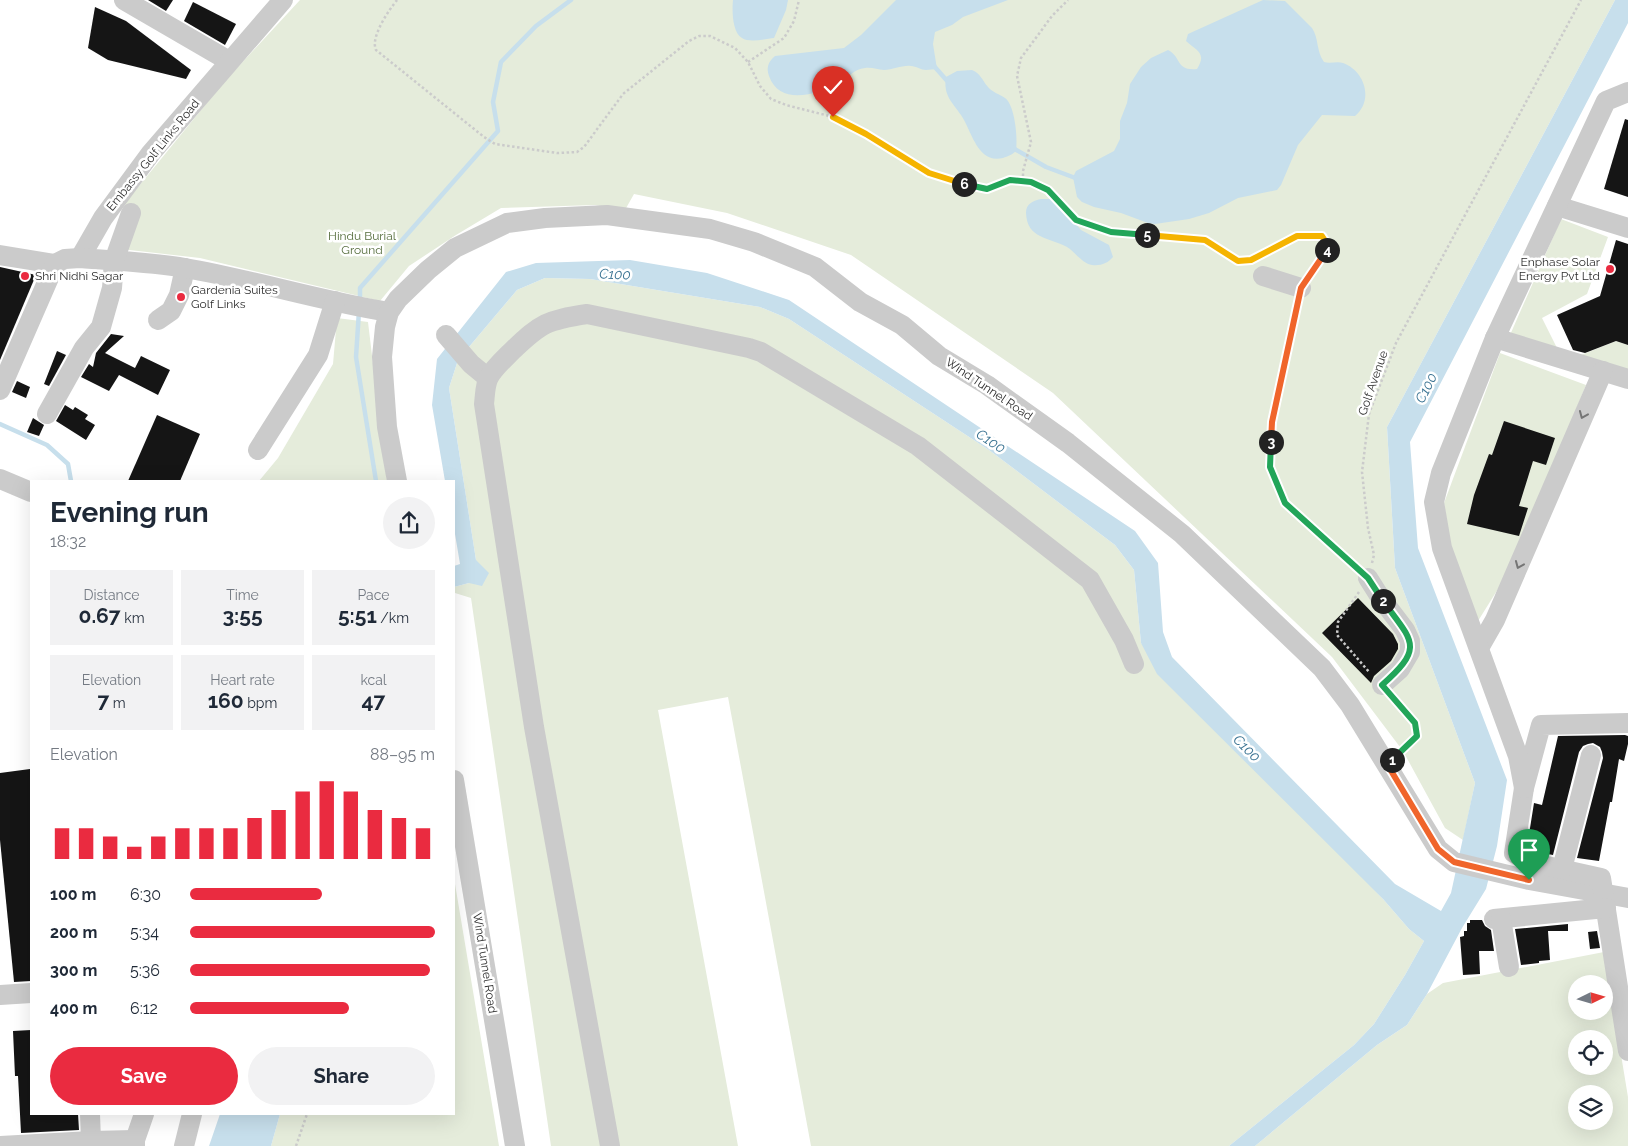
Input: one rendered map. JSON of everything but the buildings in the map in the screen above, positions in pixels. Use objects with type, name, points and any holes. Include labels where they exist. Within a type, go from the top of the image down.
[{"type":"street","points":[[124,0],[229,61]]},
{"type":"street","name":"Embassy Golf Links Road","points":[[80,258],[103,218],[125,187],[229,61],[283,0]]},
{"type":"street","points":[[1524,788],[1518,756],[1442,548],[1434,502],[1441,473],[1495,338],[1606,101],[1628,92]]},
{"type":"street","points":[[1557,206],[1628,228]]},
{"type":"street","points":[[47,414],[84,348],[101,327],[112,288],[114,261],[131,213]]},
{"type":"street","name":"Wind Tunnel Road","points":[[398,480],[387,427],[382,357],[385,328],[390,312],[398,299],[428,270],[455,248],[507,223],[545,218],[607,215],[710,229],[754,242],[815,267],[860,302],[902,325],[939,356],[987,385],[1068,443],[1182,534],[1322,668],[1350,705],[1438,849],[1454,862],[1605,901],[1628,898]]},
{"type":"street","points":[[0,255],[55,264],[65,259],[80,258],[185,268],[350,305],[390,312]]},
{"type":"street","points":[[0,390],[55,264]]},
{"type":"street","points":[[158,320],[171,311],[179,295],[185,268]]},
{"type":"street","points":[[1264,276],[1301,288]]},
{"type":"street","points":[[258,450],[350,305]]},
{"type":"street","points":[[610,1146],[534,727],[484,404],[488,378],[502,361],[533,331],[547,322],[587,314],[761,352],[918,446],[1090,580],[1119,632],[1134,664]]},
{"type":"street","points":[[446,335],[471,364],[488,378]]},
{"type":"street","points":[[1495,338],[1628,379]]},
{"type":"street","points":[[1479,648],[1496,620],[1603,371]]},
{"type":"street","points":[[0,479],[30,492]]},
{"type":"street","points":[[1368,578],[1405,630],[1410,641],[1410,652],[1400,668],[1382,685]]},
{"type":"street","points":[[1628,723],[1541,725],[1524,788],[1514,853],[1529,862],[1601,878],[1623,979],[1628,1051]]},
{"type":"street","points":[[1562,869],[1591,754]]},
{"type":"street","name":"Wind Tunnel Road","points":[[455,786],[515,1146]]},
{"type":"street","points":[[1509,968],[1498,919],[1605,901]]},
{"type":"street","points":[[0,995],[30,993]]},
{"type":"street","points":[[90,1115],[92,1141]]},
{"type":"street","points":[[0,1146],[92,1141],[135,1143],[144,1115]]},
{"type":"street","points":[[184,1146],[192,1115]]},
{"type":"path","points":[[397,0],[385,16],[375,42],[376,50],[495,144],[557,153],[577,152],[584,147],[623,94],[689,41],[699,36],[710,36],[736,48],[748,62],[760,86],[771,99],[786,105],[833,117],[866,134],[929,173],[987,189],[1010,180],[1031,182],[1048,190],[1076,220],[1111,232],[1205,240],[1238,261],[1251,260],[1297,236],[1322,236],[1329,247],[1301,288],[1272,422],[1270,467],[1285,503],[1368,578]]},
{"type":"path","points":[[748,62],[784,38],[794,21],[799,0]]},
{"type":"path","points":[[1023,181],[1023,171],[1031,142],[1017,76],[1021,58],[1052,16],[1068,0]]},
{"type":"path","name":"Golf Avenue","points":[[1387,764],[1417,736],[1415,723],[1337,635],[1338,622],[1368,578],[1374,555],[1368,528],[1362,472],[1369,414],[1396,342],[1581,0]]},
{"type":"path","points":[[296,1146],[307,1115]]},
{"type":"green space","name":"Hindu Burial Ground","points":[[300,0],[1615,0],[1387,427],[1395,568],[1475,783],[1463,840],[1445,828],[1403,751],[1332,657],[1053,393],[851,255],[727,213],[634,194],[625,210],[595,205],[501,208],[409,266],[380,301],[200,258],[112,248],[125,203],[224,82]]},
{"type":"green space","points":[[1561,219],[1608,237],[1587,294],[1542,318],[1558,350],[1510,335]]},
{"type":"green space","points":[[545,278],[590,279],[760,307],[789,319],[989,450],[1115,545],[1134,570],[1141,643],[1383,899],[1409,929],[1424,941],[1374,1024],[1354,1045],[1229,1146],[811,1146],[728,697],[658,710],[738,1146],[551,1146],[471,598],[455,593],[455,587],[469,583],[476,560],[449,388],[458,360],[517,290]]},
{"type":"green space","points":[[337,318],[368,322],[387,480],[260,480],[278,458],[333,364]]},
{"type":"green space","points":[[1616,341],[1628,345],[1628,372],[1576,357]]},
{"type":"green space","points":[[1500,353],[1586,385],[1513,565],[1478,621],[1450,544],[1444,503]]},
{"type":"green space","points":[[455,884],[499,1146],[271,1146],[280,1115],[455,1115]]},
{"type":"green space","points":[[1604,952],[1608,975],[1568,975],[1568,1020],[1613,1020],[1613,1006],[1628,1097],[1628,1146],[1255,1146],[1377,1045],[1407,1025],[1427,994],[1443,983]]},
{"type":"water","points":[[733,0],[788,0],[786,10],[774,38],[749,40],[742,38],[736,31],[733,21]]},
{"type":"water","points":[[896,0],[1008,0],[963,17],[952,25],[935,32],[933,44],[937,69],[924,70],[908,66],[884,70],[861,69],[839,83],[811,94],[790,95],[774,86],[769,76],[768,68],[769,63],[775,56],[844,48],[861,35]]},
{"type":"water","points":[[1263,0],[1285,1],[1312,28],[1324,62],[1343,63],[1357,72],[1364,86],[1365,94],[1361,109],[1355,116],[1322,115],[1298,145],[1281,185],[1277,190],[1238,198],[1209,213],[1189,219],[1155,224],[1082,202],[1077,197],[1073,177],[1076,171],[1114,151],[1120,139],[1120,121],[1127,103],[1130,84],[1141,67],[1151,58],[1168,50],[1185,68],[1197,69],[1201,56],[1186,41],[1188,34]]},
{"type":"water","name":"C100","points":[[1615,0],[1628,0],[1628,23],[1410,442],[1418,548],[1507,780],[1497,846],[1486,889],[1462,928],[1427,994],[1407,1025],[1377,1045],[1255,1146],[1229,1146],[1354,1045],[1374,1024],[1424,941],[1409,929],[1383,899],[1157,674],[1141,643],[1134,570],[1115,545],[989,450],[789,319],[760,307],[590,279],[545,278],[517,290],[458,360],[449,388],[476,560],[489,573],[482,586],[469,583],[455,587],[455,566],[460,564],[455,534],[455,480],[445,480],[432,405],[437,359],[506,272],[536,263],[630,260],[707,273],[789,300],[1135,531],[1158,563],[1163,632],[1172,657],[1395,884],[1441,911],[1451,893],[1475,783],[1395,568],[1387,427]]},
{"type":"water","points":[[972,70],[979,75],[990,89],[1005,98],[1011,108],[1017,139],[1016,151],[1003,158],[994,159],[981,151],[947,94],[946,77],[957,71]]},
{"type":"water","points":[[1041,199],[1054,199],[1081,230],[1109,245],[1113,257],[1101,264],[1089,264],[1067,247],[1035,233],[1027,222],[1026,210],[1030,203]]},
{"type":"water","points":[[220,1115],[280,1115],[271,1146],[209,1146]]},
{"type":"waterway","points":[[360,301],[360,288],[498,131],[493,102],[501,62],[536,26],[571,0]]},
{"type":"waterway","points":[[934,66],[949,83]]},
{"type":"waterway","points":[[1013,148],[1046,167],[1078,179]]},
{"type":"waterway","points":[[359,311],[356,357],[376,480]]},
{"type":"waterway","points":[[0,424],[47,445],[68,464],[71,480]]},
{"type":"place","name":"Enphase Solar Energy Pvt Ltd","points":[[1610,269]]},
{"type":"place","name":"Shri Nidhi Sagar","points":[[25,276]]},
{"type":"place","name":"Gardenia Suites Golf Links","points":[[181,297]]},
{"type":"route","points":[[833,117],[866,134],[929,173],[987,189],[1010,180],[1031,182],[1048,190],[1076,220],[1111,232],[1205,240],[1238,261],[1251,260],[1297,236],[1322,236],[1329,247],[1301,288],[1292,327],[1272,422],[1270,467],[1285,503],[1368,578],[1405,630],[1410,641],[1410,652],[1400,668],[1382,685],[1415,723],[1417,736],[1387,764],[1438,849],[1454,862],[1529,880]]}]
